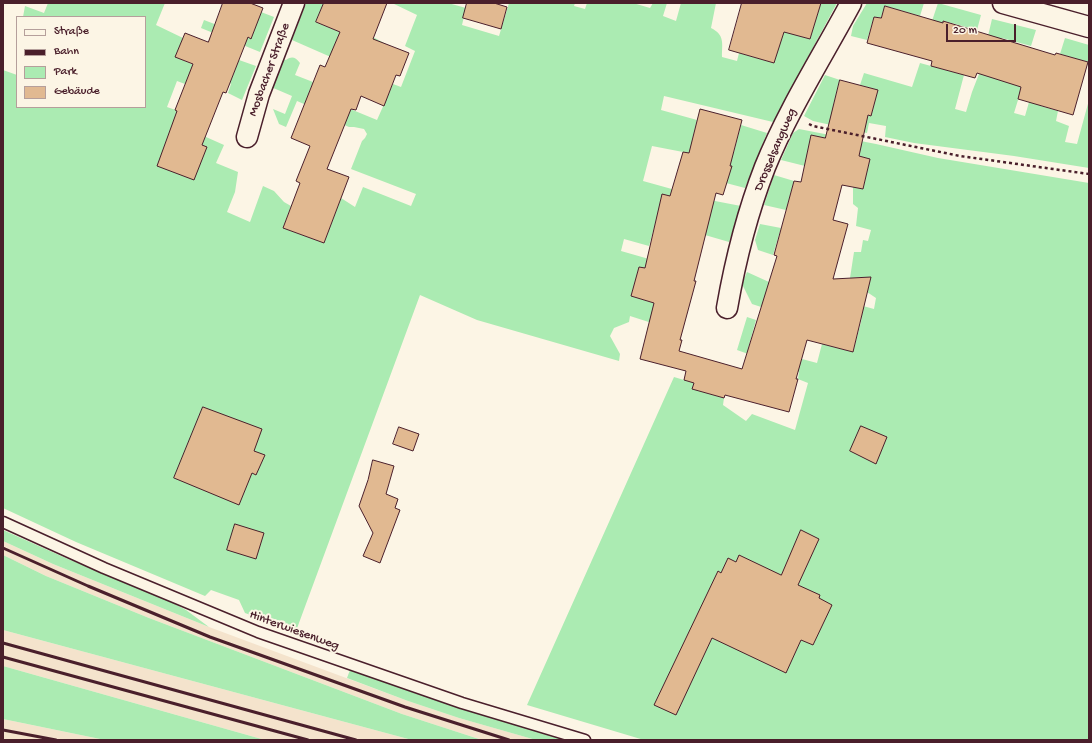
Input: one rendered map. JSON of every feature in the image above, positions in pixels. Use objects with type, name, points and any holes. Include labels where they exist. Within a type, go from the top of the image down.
[{"type":"street","name":"Mosbacher Straße","points":[[247,137],[259,94],[294,3]]},
{"type":"street","name":"Drosselsangweg","points":[[727,308],[732,281],[752,208],[765,168],[790,114],[851,3]]},
{"type":"street","points":[[1003,3],[1089,27]]},
{"type":"lane","name":"Hinterwiesenweg","points":[[3,522],[104,568],[258,632],[462,703],[585,740]]},
{"type":"path","points":[[790,114],[813,126],[875,139],[960,156],[1089,174]]},
{"type":"shaded area","points":[[3,541],[53,564],[209,627],[408,701],[459,718],[536,740],[482,740],[402,714],[149,618],[46,576],[3,555]]},
{"type":"shaded area","points":[[3,630],[412,740],[265,740],[3,666]]},
{"type":"shaded area","points":[[3,719],[105,740],[3,740]]},
{"type":"green space","points":[[48,3],[165,3],[156,25],[183,38],[176,57],[196,66],[191,79],[188,78],[185,84],[177,81],[167,107],[184,113],[179,125],[224,145],[216,163],[238,172],[235,192],[227,212],[250,222],[263,186],[274,191],[284,202],[291,206],[283,228],[324,243],[341,198],[355,207],[363,187],[411,206],[416,194],[351,169],[362,141],[367,134],[364,129],[349,127],[304,108],[304,104],[297,101],[286,127],[279,124],[273,109],[285,114],[292,96],[271,87],[282,59],[297,59],[300,63],[295,75],[313,82],[309,92],[377,120],[393,84],[401,87],[415,51],[405,46],[417,15],[392,3],[448,3],[466,8],[462,25],[499,36],[509,3],[575,3],[574,6],[585,9],[587,3],[633,3],[650,8],[653,3],[667,3],[663,16],[676,21],[681,3],[716,3],[711,28],[721,37],[722,57],[737,61],[739,53],[774,63],[785,26],[796,35],[810,39],[821,3],[837,3],[773,122],[664,96],[661,110],[697,120],[692,141],[734,152],[741,125],[767,133],[745,188],[726,183],[731,166],[683,152],[652,146],[643,181],[715,201],[741,206],[729,242],[705,235],[663,195],[649,246],[624,239],[621,251],[663,263],[660,273],[639,267],[631,296],[660,305],[655,324],[630,316],[629,322],[614,328],[610,336],[620,354],[619,361],[477,320],[420,295],[296,631],[245,613],[239,600],[211,590],[205,596],[76,542],[3,508],[3,70],[16,75],[16,108],[146,108],[146,16],[23,16],[25,6],[44,13]]},
{"type":"green space","points":[[306,3],[324,3],[316,22],[340,32],[335,45],[373,37],[386,44],[377,67],[349,65],[292,40]]},
{"type":"green space","points":[[867,3],[924,3],[920,16],[885,6],[881,18],[874,17],[867,40],[851,36],[853,26]]},
{"type":"green space","points":[[938,3],[981,15],[977,30],[944,21],[937,44],[932,21]]},
{"type":"green space","points":[[261,12],[274,17],[260,52],[201,28],[204,20],[251,38]]},
{"type":"green space","points":[[992,19],[1036,30],[1031,46],[1002,38],[991,77],[1022,87],[1014,113],[1025,116],[1042,57],[1054,61],[1041,106],[1058,111],[1056,121],[1069,126],[1065,142],[1077,144],[1089,100],[1089,168],[1014,156],[914,143],[885,137],[886,126],[869,123],[867,133],[813,121],[804,116],[825,75],[840,80],[833,106],[871,116],[878,90],[860,85],[864,73],[912,87],[920,63],[964,75],[955,109],[966,112],[979,74]]},
{"type":"green space","points":[[1065,38],[1089,45],[1088,62],[1060,54]]},
{"type":"green space","points":[[239,60],[256,66],[242,100],[228,93],[230,83]]},
{"type":"green space","points":[[799,129],[938,158],[1089,183],[1089,740],[644,740],[527,705],[674,377],[694,383],[693,389],[724,398],[723,405],[746,421],[752,414],[795,430],[808,383],[798,379],[799,372],[737,350],[747,317],[756,320],[748,349],[800,364],[802,359],[817,363],[822,344],[853,352],[861,322],[863,306],[874,309],[876,298],[867,292],[870,279],[863,277],[850,278],[854,252],[861,252],[863,240],[868,241],[871,230],[856,226],[858,208],[853,204],[853,187],[863,189],[870,159],[859,156],[861,146],[811,135],[805,166],[781,160],[793,133]]},
{"type":"green space","points":[[774,175],[794,181],[786,210],[764,205]]},
{"type":"green space","points":[[760,224],[781,228],[773,255],[758,250],[755,240]]},
{"type":"green space","points":[[747,272],[769,282],[801,320],[752,304],[742,284]]},
{"type":"green space","points":[[3,530],[68,559],[146,590],[186,610],[209,627],[53,564],[3,541]]},
{"type":"green space","points":[[3,555],[46,576],[149,618],[402,714],[482,740],[412,740],[3,630]]},
{"type":"green space","points":[[3,666],[265,740],[105,740],[3,719]]},
{"type":"green space","points":[[350,670],[379,679],[414,693],[567,740],[536,740],[459,718],[347,678]]},
{"type":"building","points":[[223,3],[250,3],[263,8],[251,39],[248,37],[226,93],[223,92],[202,145],[207,147],[194,180],[157,166],[177,111],[175,110],[193,64],[175,57],[185,33],[208,42]]},
{"type":"building","points":[[324,3],[387,3],[373,39],[409,53],[400,76],[396,75],[384,106],[361,96],[356,110],[351,109],[327,169],[349,177],[324,243],[283,228],[300,183],[296,181],[310,146],[291,138],[320,65],[325,67],[340,32],[316,22]]},
{"type":"building","points":[[467,3],[494,3],[507,7],[501,29],[463,18]]},
{"type":"building","points":[[742,3],[821,3],[810,39],[784,32],[774,63],[729,50]]},
{"type":"building","points":[[885,6],[943,23],[943,21],[1055,55],[1056,53],[1088,62],[1073,115],[1018,99],[1021,87],[977,73],[975,78],[931,66],[932,61],[867,43],[874,17],[881,18]]},
{"type":"building","points":[[840,80],[878,90],[871,116],[868,115],[859,156],[870,159],[863,189],[842,185],[833,220],[848,224],[833,279],[871,277],[853,352],[807,340],[796,379],[798,379],[789,412],[725,395],[724,398],[692,389],[694,383],[684,380],[686,371],[640,359],[654,303],[631,296],[639,267],[645,268],[662,194],[670,196],[683,152],[689,153],[700,109],[742,120],[730,166],[732,166],[723,195],[716,193],[694,281],[696,281],[680,340],[682,340],[679,351],[742,369],[777,256],[774,255],[794,181],[801,182],[811,135],[825,138]]},
{"type":"building","points":[[203,407],[262,429],[254,451],[265,455],[256,475],[252,473],[239,505],[174,478]]},
{"type":"building","points":[[861,426],[887,437],[876,464],[850,451]]},
{"type":"building","points":[[399,427],[419,434],[413,451],[393,444]]},
{"type":"building","points":[[373,460],[394,466],[386,494],[398,499],[395,508],[400,510],[380,563],[363,556],[373,533],[359,506]]},
{"type":"building","points":[[235,524],[264,533],[256,559],[227,550]]},
{"type":"building","points":[[801,530],[819,539],[798,585],[820,595],[819,598],[832,605],[813,645],[801,640],[786,673],[712,638],[676,715],[654,705],[718,571],[721,573],[728,558],[736,562],[739,555],[781,575]]},
{"type":"railway","points":[[3,548],[88,586],[210,637],[405,707],[509,740]]},
{"type":"railway","points":[[3,643],[356,740]]},
{"type":"railway","points":[[3,657],[308,740]]},
{"type":"railway","points":[[3,730],[56,740]]}]
